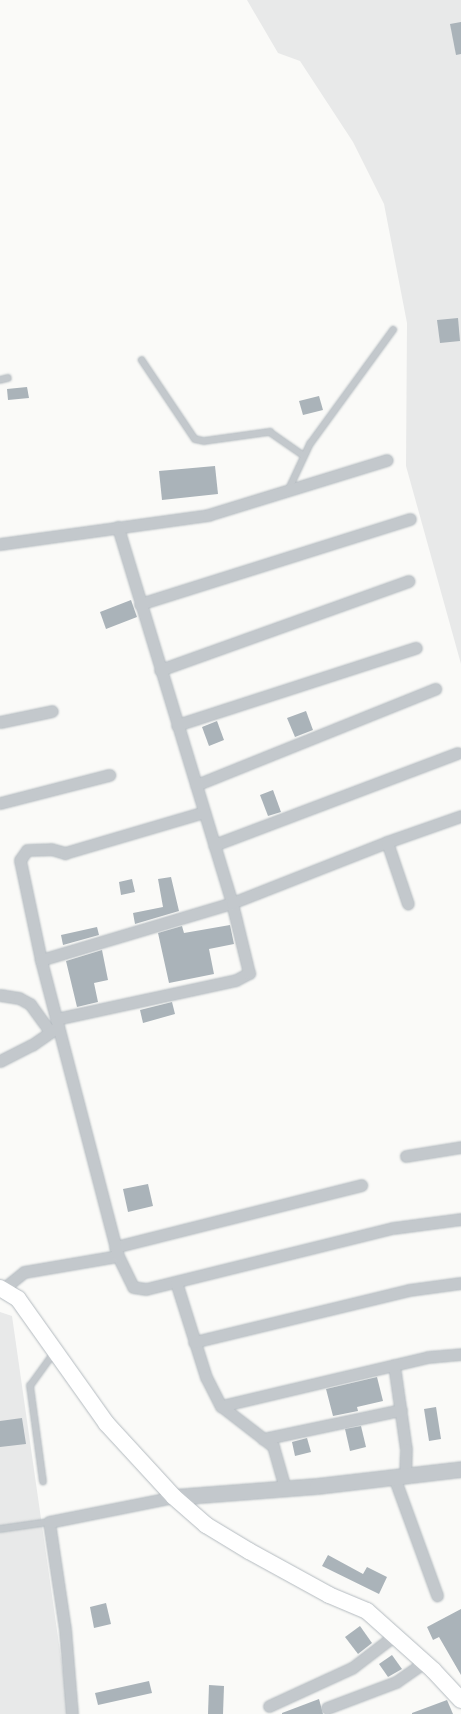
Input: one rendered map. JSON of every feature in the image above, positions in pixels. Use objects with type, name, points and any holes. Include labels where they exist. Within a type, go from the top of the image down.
[{"type":"main road","points":[[1,1289],[18,1299],[106,1423],[174,1497],[215,1530],[328,1595],[367,1611],[425,1662],[461,1700]]},
{"type":"street","points":[[0,544],[208,515],[387,460]]},
{"type":"street","points":[[140,604],[410,519]]},
{"type":"street","points":[[0,1061],[32,1045],[55,1025],[245,976],[249,973],[248,961],[232,903],[176,724],[118,527]]},
{"type":"street","points":[[160,670],[409,581]]},
{"type":"street","points":[[176,724],[416,648]]},
{"type":"street","points":[[196,785],[435,690]]},
{"type":"street","points":[[0,722],[52,711]]},
{"type":"street","points":[[214,845],[458,753]]},
{"type":"street","points":[[0,803],[109,775]]},
{"type":"street","points":[[204,812],[65,853],[51,849],[27,850],[20,860],[55,1025],[117,1251],[133,1287],[146,1289],[393,1228],[461,1219]]},
{"type":"street","points":[[41,960],[232,903],[387,842],[461,816]]},
{"type":"street","points":[[387,842],[408,904]]},
{"type":"street","points":[[0,995],[19,998],[30,1004],[55,1025]]},
{"type":"street","points":[[406,1156],[461,1147]]},
{"type":"street","points":[[1,1289],[24,1272],[117,1251],[361,1186]]},
{"type":"street","points":[[176,1282],[206,1377],[221,1406],[272,1446],[285,1488]]},
{"type":"street","points":[[194,1342],[409,1290],[461,1283]]},
{"type":"street","points":[[221,1406],[394,1365],[461,1354]]},
{"type":"street","points":[[394,1365],[406,1450],[400,1476],[437,1595]]},
{"type":"street","points":[[263,1438],[401,1410]]},
{"type":"street","points":[[72,1714],[65,1629],[49,1522],[174,1497],[285,1488],[461,1469]]},
{"type":"street","points":[[269,1706],[352,1668],[395,1635]]},
{"type":"street","points":[[327,1708],[396,1682],[425,1662]]},
{"type":"lane","points":[[289,489],[303,455],[393,330]]},
{"type":"lane","points":[[142,360],[195,439],[204,441],[270,432],[303,455]]},
{"type":"lane","points":[[0,380],[8,378]]},
{"type":"lane","points":[[43,1482],[30,1386],[56,1350]]},
{"type":"lane","points":[[0,1529],[49,1522]]},
{"type":"shaded area","points":[[247,0],[461,0],[461,664],[406,466],[407,323],[384,204],[353,142],[300,61],[278,53]]},
{"type":"shaded area","points":[[0,1312],[12,1316],[69,1714],[0,1714]]},
{"type":"building","points":[[461,22],[461,54],[456,55],[450,24]]},
{"type":"building","points":[[458,318],[460,341],[440,343],[437,320]]},
{"type":"building","points":[[27,387],[29,398],[8,400],[7,389]]},
{"type":"building","points":[[319,396],[323,410],[303,415],[299,401]]},
{"type":"building","points":[[215,466],[218,494],[162,500],[159,471]]},
{"type":"building","points":[[131,600],[137,617],[106,629],[100,612]]},
{"type":"building","points":[[306,711],[313,730],[295,737],[287,718]]},
{"type":"building","points":[[217,721],[224,740],[209,746],[202,727]]},
{"type":"building","points":[[273,790],[281,812],[268,816],[260,795]]},
{"type":"building","points":[[171,877],[179,911],[135,924],[133,913],[163,907],[158,879]]},
{"type":"building","points":[[132,879],[135,892],[121,895],[119,882]]},
{"type":"building","points":[[230,925],[234,944],[209,949],[214,974],[169,983],[158,933],[182,926],[184,933]]},
{"type":"building","points":[[97,927],[99,935],[63,945],[61,935]]},
{"type":"building","points":[[102,950],[108,980],[94,983],[98,1002],[77,1007],[66,961]]},
{"type":"building","points":[[172,1002],[175,1014],[143,1023],[140,1010]]},
{"type":"building","points":[[148,1184],[153,1206],[128,1212],[123,1189]]},
{"type":"building","points":[[377,1377],[383,1401],[357,1407],[358,1411],[333,1416],[326,1389]]},
{"type":"building","points":[[436,1407],[441,1439],[429,1441],[424,1409]]},
{"type":"building","points":[[22,1418],[26,1444],[0,1447],[0,1421]]},
{"type":"building","points":[[361,1426],[366,1447],[350,1451],[345,1429]]},
{"type":"building","points":[[307,1438],[311,1452],[295,1456],[292,1442]]},
{"type":"building","points":[[328,1555],[363,1574],[367,1567],[387,1577],[379,1594],[322,1566]]},
{"type":"building","points":[[106,1603],[111,1624],[94,1628],[90,1607]]},
{"type":"building","points":[[461,1609],[461,1675],[439,1637],[433,1640],[427,1627]]},
{"type":"building","points":[[360,1626],[372,1643],[358,1654],[345,1637]]},
{"type":"building","points":[[392,1655],[402,1669],[388,1677],[379,1664]]},
{"type":"building","points":[[149,1681],[152,1693],[98,1705],[95,1693]]},
{"type":"building","points":[[209,1685],[224,1686],[223,1714],[208,1714]]},
{"type":"building","points":[[319,1699],[323,1714],[282,1714],[282,1713]]},
{"type":"building","points":[[447,1700],[453,1714],[412,1714],[412,1713]]}]
